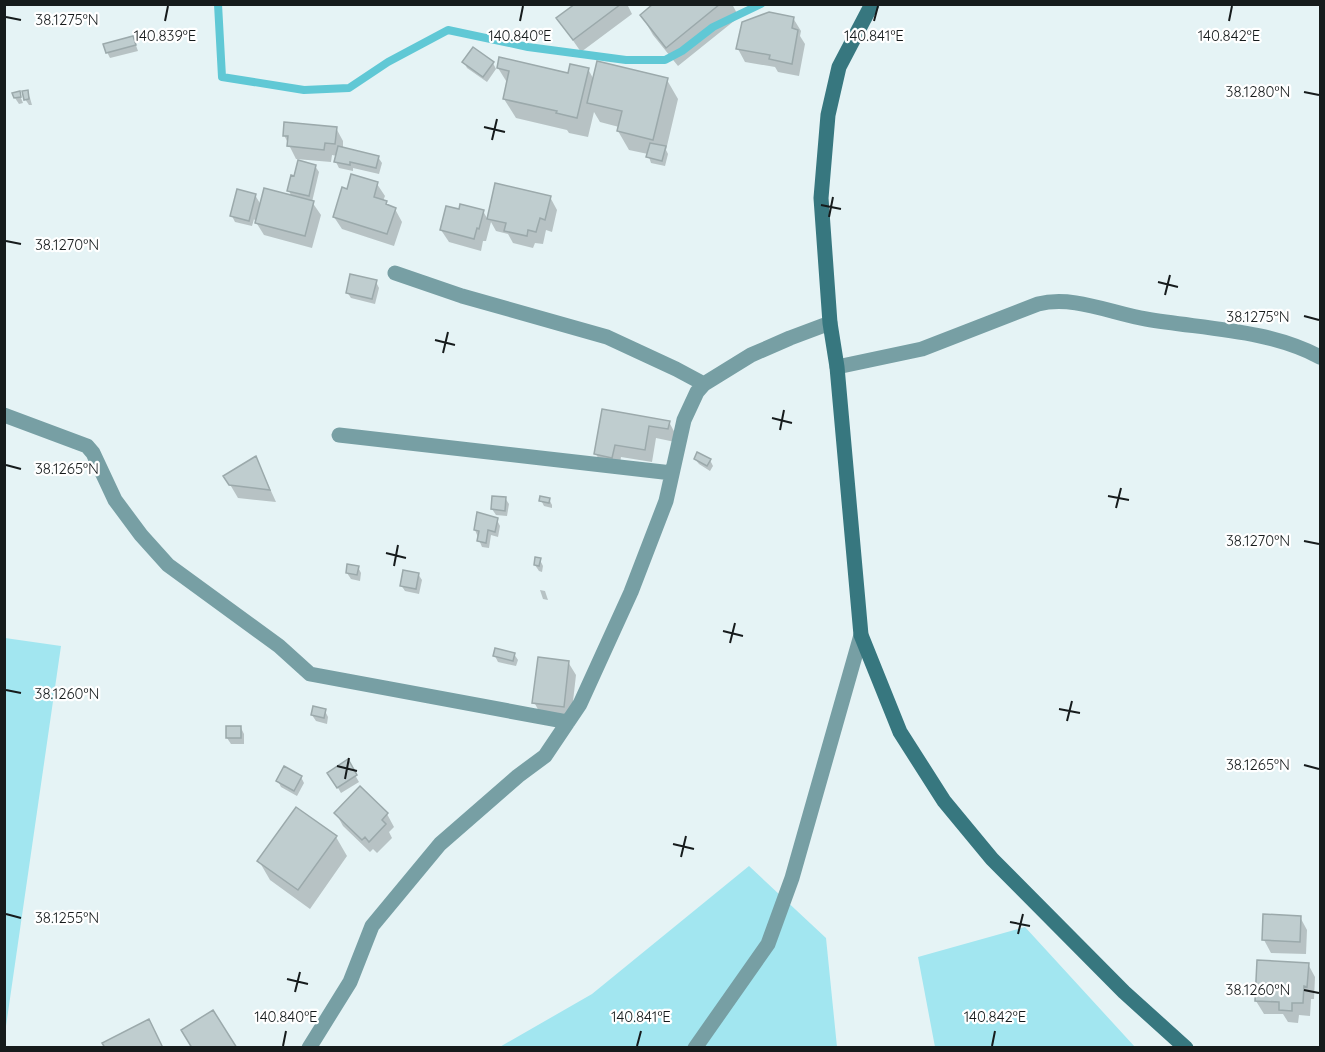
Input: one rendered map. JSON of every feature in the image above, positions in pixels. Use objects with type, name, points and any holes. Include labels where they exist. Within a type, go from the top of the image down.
[{"type":"street","points":[[872,4],[839,67],[828,115],[822,198],[830,323],[837,367],[861,635],[900,732],[944,801],[992,859],[1124,992],[1186,1047]]},
{"type":"street","points":[[395,273],[462,296],[607,337],[704,384]]},
{"type":"street","points":[[837,367],[922,349],[1038,304],[1054,300],[1145,319],[1245,333],[1301,347],[1320,357]]},
{"type":"street","points":[[309,1047],[350,982],[372,926],[440,844],[519,776],[546,756],[580,704],[631,592],[666,501],[687,410],[704,384],[751,356],[830,323]]},
{"type":"street","points":[[4,415],[87,446],[93,453],[115,500],[141,535],[168,565],[279,646],[310,674],[568,722]]},
{"type":"street","points":[[339,435],[672,473]]},
{"type":"street","points":[[695,1047],[768,944],[792,878],[861,635]]},
{"type":"shaded area","points":[[4,638],[61,646],[5,1033]]},
{"type":"shaded area","points":[[749,866],[826,938],[837,1047],[498,1048],[592,994]]},
{"type":"shaded area","points":[[1025,927],[1135,1047],[935,1047],[918,957]]},
{"type":"building","points":[[575,4],[621,4],[573,40],[556,18]]},
{"type":"building","points":[[653,4],[720,4],[666,48],[640,15]]},
{"type":"building","points":[[769,12],[794,17],[792,28],[798,30],[792,64],[769,59],[770,55],[736,49],[742,22]]},
{"type":"building","points":[[133,36],[136,45],[106,53],[103,44]]},
{"type":"building","points":[[473,47],[494,62],[483,77],[462,62]]},
{"type":"building","points":[[499,57],[568,73],[570,64],[589,68],[577,118],[556,113],[557,111],[503,99],[509,71],[497,68]]},
{"type":"building","points":[[597,61],[668,78],[653,140],[617,131],[622,111],[587,103]]},
{"type":"building","points":[[28,90],[29,99],[24,100],[22,91]]},
{"type":"building","points":[[20,91],[21,97],[14,98],[12,93]]},
{"type":"building","points":[[284,122],[337,127],[335,144],[325,143],[324,150],[287,146],[288,136],[283,136]]},
{"type":"building","points":[[650,143],[666,146],[662,161],[646,157]]},
{"type":"building","points":[[338,146],[379,156],[376,168],[350,162],[350,165],[334,162]]},
{"type":"building","points":[[298,160],[316,165],[309,196],[287,191]]},
{"type":"building","points":[[351,174],[378,182],[374,197],[387,201],[386,204],[396,208],[387,234],[333,217],[342,187],[347,189]]},
{"type":"building","points":[[495,183],[551,196],[545,220],[540,218],[536,232],[528,230],[527,236],[504,231],[506,223],[487,219]]},
{"type":"building","points":[[264,188],[314,201],[305,236],[255,223]]},
{"type":"building","points":[[237,189],[256,194],[249,221],[230,216]]},
{"type":"building","points":[[460,204],[484,210],[474,239],[440,230],[446,206],[459,209]]},
{"type":"building","points":[[350,274],[377,280],[372,299],[346,293]]},
{"type":"building","points":[[602,409],[670,421],[668,429],[649,426],[645,450],[615,445],[612,458],[594,454]]},
{"type":"building","points":[[697,452],[711,459],[707,466],[694,459]]},
{"type":"building","points":[[256,456],[270,490],[229,485],[223,476]]},
{"type":"building","points":[[492,496],[506,497],[505,511],[491,509]]},
{"type":"building","points":[[540,496],[550,498],[549,503],[539,501]]},
{"type":"building","points":[[477,512],[498,518],[495,532],[488,530],[486,543],[477,541],[479,531],[474,530]]},
{"type":"building","points":[[535,557],[541,558],[539,566],[534,565]]},
{"type":"building","points":[[347,564],[359,566],[357,575],[346,573]]},
{"type":"building","points":[[403,570],[419,573],[416,589],[400,586]]},
{"type":"building","points":[[495,648],[515,653],[513,661],[493,656]]},
{"type":"building","points":[[538,657],[569,661],[564,707],[532,703]]},
{"type":"building","points":[[313,706],[326,709],[324,718],[311,715]]},
{"type":"building","points":[[226,726],[241,726],[241,738],[226,738]]},
{"type":"building","points":[[348,759],[357,775],[337,788],[327,773]]},
{"type":"building","points":[[284,766],[302,776],[294,791],[276,781]]},
{"type":"building","points":[[360,786],[388,813],[382,820],[386,824],[369,842],[365,837],[362,840],[334,813]]},
{"type":"building","points":[[296,807],[337,836],[298,890],[257,861]]},
{"type":"building","points":[[1263,914],[1301,916],[1300,942],[1262,940]]},
{"type":"building","points":[[1257,960],[1309,963],[1303,1003],[1292,1003],[1292,1011],[1279,1010],[1279,1002],[1255,1001]]},
{"type":"building","points":[[213,1010],[237,1048],[192,1048],[181,1030]]},
{"type":"building","points":[[149,1019],[163,1048],[105,1048],[102,1043]]},
{"type":"waterway","points":[[218,4],[222,77],[304,90],[349,88],[388,62],[448,30],[528,47],[626,60],[665,60],[682,51],[713,27],[761,4]]}]
